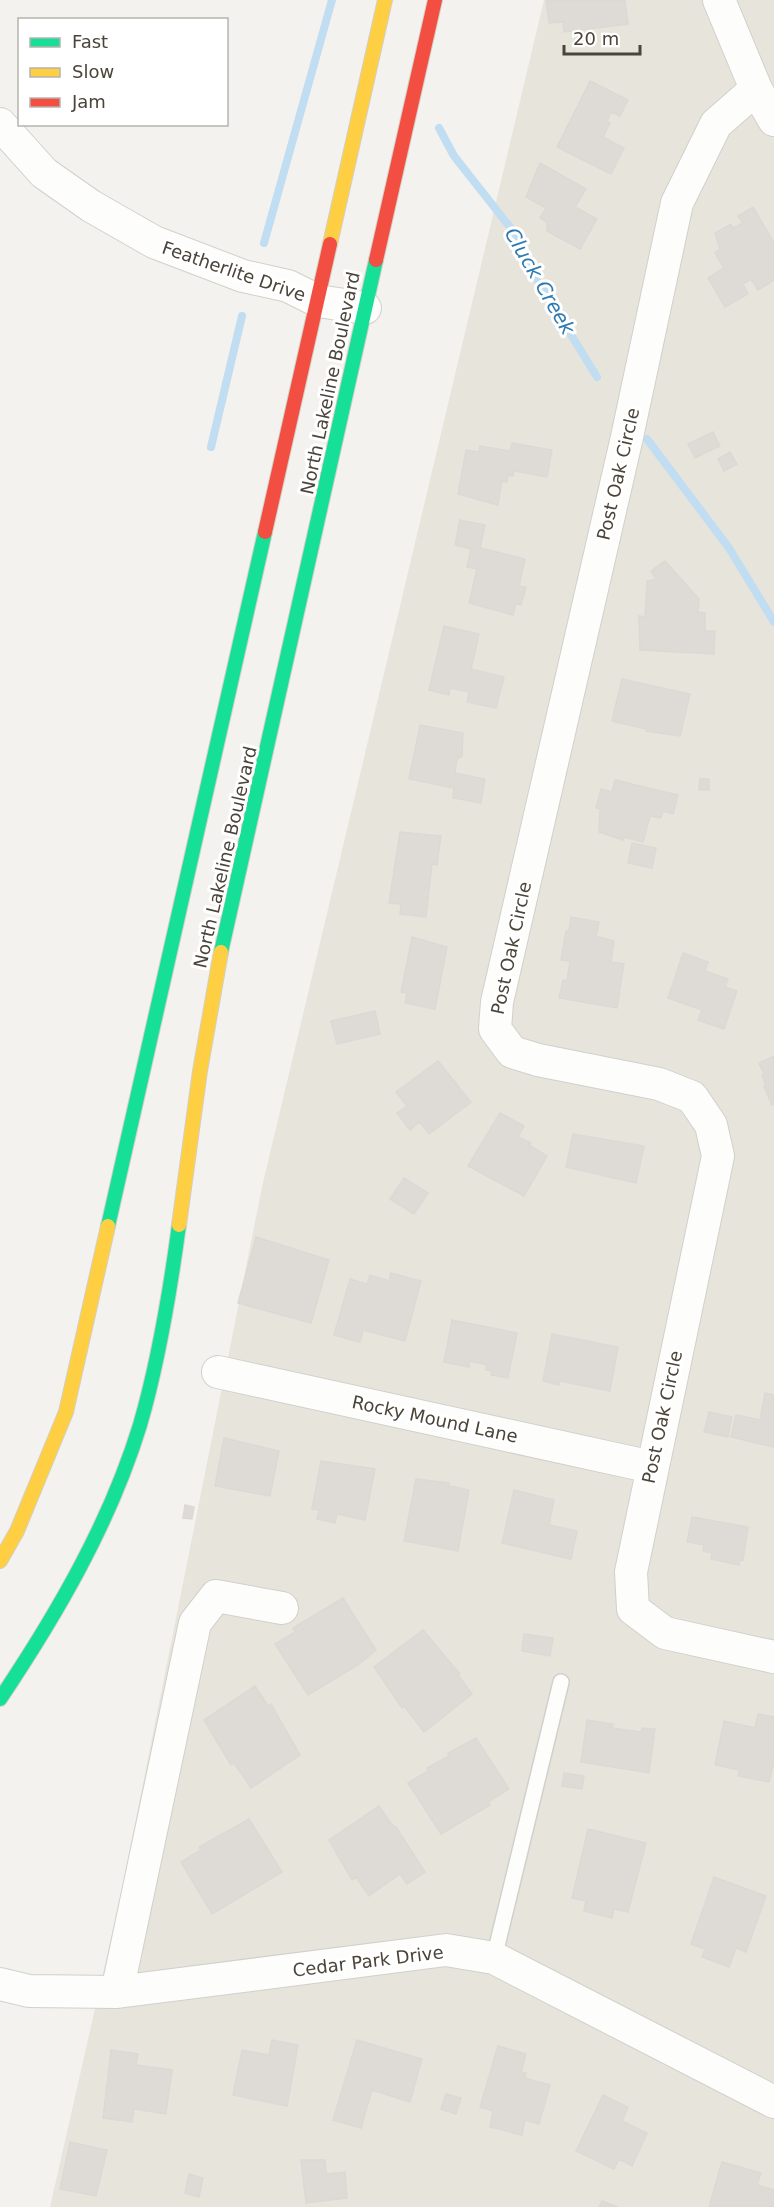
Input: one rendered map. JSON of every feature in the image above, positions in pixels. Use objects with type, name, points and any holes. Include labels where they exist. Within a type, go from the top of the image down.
[{"type":"main road","name":"North Lakeline Boulevard","points":[[0,1561],[16,1531],[66,1412],[213,786],[385,0]]},
{"type":"main road","name":"North Lakeline Boulevard","points":[[0,1699],[32,1654],[82,1565],[125,1467],[155,1364],[178,1250],[193,1122],[213,987],[257,800],[435,0]]},
{"type":"main road","points":[[237,794],[257,800]]},
{"type":"street","points":[[720,1],[756,89],[774,120]]},
{"type":"street","name":"Post Oak Circle","points":[[756,89],[716,124],[676,203],[627,437],[497,1002],[495,1029],[512,1052],[538,1060],[659,1084],[692,1097],[711,1125],[718,1156],[631,1572],[633,1609],[665,1633],[774,1657]]},
{"type":"street","name":"Featherlite Drive","points":[[0,124],[44,173],[91,206],[154,242],[243,276],[288,286],[318,301],[365,308]]},
{"type":"street","name":"Rocky Mound Lane","points":[[218,1372],[652,1467]]},
{"type":"street","points":[[117,1992],[195,1623],[216,1596],[282,1608]]},
{"type":"street","name":"Cedar Park Drive","points":[[0,1984],[29,1991],[117,1992],[446,1950],[494,1958],[774,2102]]},
{"type":"lane","points":[[494,1958],[561,1682]]},
{"type":"shaded area","points":[[544,0],[774,0],[774,2207],[50,2207],[121,1894],[262,1187]]},
{"type":"building","points":[[546,0],[625,0],[628,24],[564,32],[563,22],[549,23]]},
{"type":"building","points":[[590,81],[628,100],[620,116],[611,112],[607,121],[610,123],[603,137],[624,148],[611,174],[557,147]]},
{"type":"building","points":[[540,163],[586,189],[575,207],[597,219],[580,249],[547,231],[547,222],[540,218],[546,208],[526,197]]},
{"type":"building","points":[[753,207],[774,243],[774,280],[758,290],[751,279],[743,284],[748,294],[725,307],[708,278],[724,268],[715,253],[720,249],[715,233],[731,224],[733,228],[743,223],[738,216]]},
{"type":"building","points":[[713,432],[720,446],[695,458],[688,444]]},
{"type":"building","points":[[512,443],[552,450],[547,477],[514,471],[513,476],[508,475],[507,482],[502,481],[498,505],[458,494],[466,450],[479,452],[480,446],[510,451]]},
{"type":"building","points":[[730,452],[737,464],[724,471],[718,459]]},
{"type":"building","points":[[460,520],[485,525],[480,548],[525,559],[519,586],[526,587],[521,605],[516,604],[513,615],[469,603],[477,569],[467,567],[471,549],[455,545]]},
{"type":"building","points":[[665,561],[699,599],[698,612],[705,613],[705,631],[715,631],[714,654],[640,650],[639,616],[645,617],[647,581],[656,579],[651,571]]},
{"type":"building","points":[[444,626],[479,634],[471,669],[504,677],[496,708],[467,702],[469,692],[450,688],[449,695],[429,690]]},
{"type":"building","points":[[622,679],[690,694],[680,736],[646,731],[646,729],[612,721]]},
{"type":"building","points":[[420,725],[463,733],[462,756],[457,759],[455,773],[485,779],[481,803],[453,798],[454,788],[409,779]]},
{"type":"building","points":[[700,779],[709,779],[709,790],[699,790]]},
{"type":"building","points":[[615,780],[678,795],[673,814],[663,811],[661,818],[650,816],[643,842],[624,837],[623,840],[599,832],[600,809],[596,808],[601,789],[612,792]]},
{"type":"building","points":[[400,832],[441,836],[437,865],[432,864],[426,917],[400,914],[401,904],[389,903]]},
{"type":"building","points":[[632,843],[656,848],[652,868],[628,863]]},
{"type":"building","points":[[571,917],[599,922],[596,936],[614,941],[611,962],[624,964],[617,1008],[559,998],[563,980],[567,981],[570,961],[561,960]]},
{"type":"building","points":[[412,937],[447,947],[435,1009],[405,1003],[407,993],[401,992]]},
{"type":"building","points":[[683,953],[708,962],[705,971],[728,979],[725,987],[737,991],[724,1029],[698,1020],[702,1010],[668,998]]},
{"type":"building","points":[[375,1011],[380,1034],[337,1044],[331,1021]]},
{"type":"building","points":[[774,1056],[774,1104],[772,1105],[764,1087],[766,1087],[762,1075],[764,1074],[759,1063]]},
{"type":"building","points":[[438,1061],[471,1102],[429,1134],[420,1122],[410,1130],[397,1113],[407,1106],[396,1092]]},
{"type":"building","points":[[500,1113],[524,1126],[518,1137],[531,1143],[528,1147],[531,1146],[547,1156],[524,1196],[468,1166]]},
{"type":"building","points":[[573,1134],[644,1146],[636,1183],[566,1167]]},
{"type":"building","points":[[404,1178],[428,1193],[414,1214],[390,1199]]},
{"type":"building","points":[[256,1237],[329,1260],[311,1323],[238,1303]]},
{"type":"building","points":[[391,1273],[421,1281],[405,1341],[363,1330],[360,1342],[334,1335],[350,1279],[367,1284],[370,1275],[389,1281]]},
{"type":"building","points":[[452,1320],[517,1333],[508,1378],[491,1375],[492,1371],[486,1370],[487,1365],[470,1361],[469,1367],[444,1362]]},
{"type":"building","points":[[552,1334],[618,1347],[610,1391],[560,1381],[559,1385],[543,1381]]},
{"type":"building","points":[[765,1393],[774,1395],[774,1447],[731,1437],[736,1415],[760,1420]]},
{"type":"building","points":[[709,1412],[732,1417],[728,1437],[704,1432]]},
{"type":"building","points":[[224,1438],[279,1451],[270,1496],[215,1486]]},
{"type":"building","points":[[321,1461],[375,1469],[365,1520],[337,1514],[335,1523],[317,1519],[319,1510],[312,1509]]},
{"type":"building","points":[[416,1479],[449,1483],[449,1486],[469,1490],[458,1551],[404,1541]]},
{"type":"building","points":[[514,1490],[554,1500],[549,1525],[577,1531],[571,1559],[502,1543]]},
{"type":"building","points":[[185,1505],[194,1507],[192,1519],[183,1518]]},
{"type":"building","points":[[692,1517],[748,1527],[743,1560],[740,1559],[739,1565],[711,1559],[712,1553],[703,1551],[704,1545],[687,1542]]},
{"type":"building","points":[[343,1598],[376,1650],[358,1665],[308,1695],[275,1644],[295,1632],[293,1628]]},
{"type":"building","points":[[423,1630],[460,1674],[458,1675],[472,1694],[424,1732],[404,1706],[402,1708],[374,1667]]},
{"type":"building","points":[[524,1634],[553,1638],[550,1656],[522,1651]]},
{"type":"building","points":[[255,1686],[268,1706],[271,1704],[300,1755],[251,1788],[234,1763],[231,1765],[204,1720]]},
{"type":"building","points":[[758,1714],[774,1717],[774,1761],[769,1782],[738,1776],[739,1770],[715,1765],[724,1721],[755,1728]]},
{"type":"building","points":[[587,1720],[613,1724],[612,1728],[642,1732],[642,1728],[655,1729],[649,1773],[581,1762]]},
{"type":"building","points":[[476,1738],[509,1789],[488,1802],[490,1805],[441,1834],[408,1783],[428,1771],[427,1768],[449,1756],[448,1753]]},
{"type":"building","points":[[564,1773],[584,1776],[582,1789],[562,1786]]},
{"type":"building","points":[[379,1806],[392,1825],[396,1827],[425,1872],[407,1884],[400,1874],[369,1896],[356,1877],[352,1880],[329,1840]]},
{"type":"building","points":[[249,1819],[282,1872],[212,1914],[181,1862],[201,1850],[199,1847]]},
{"type":"building","points":[[588,1829],[646,1843],[628,1912],[614,1909],[612,1918],[584,1911],[586,1901],[572,1898]]},
{"type":"building","points":[[714,1877],[766,1896],[746,1952],[736,1948],[729,1967],[702,1957],[705,1949],[691,1944]]},
{"type":"building","points":[[272,2040],[298,2045],[287,2106],[233,2095],[242,2050],[269,2055]]},
{"type":"building","points":[[357,2040],[422,2059],[410,2102],[372,2090],[361,2128],[333,2120]]},
{"type":"building","points":[[498,2046],[526,2054],[521,2072],[526,2073],[525,2078],[550,2085],[539,2124],[525,2120],[522,2135],[490,2127],[493,2111],[480,2107]]},
{"type":"building","points":[[111,2050],[138,2054],[136,2065],[172,2070],[166,2114],[134,2109],[132,2122],[103,2118]]},
{"type":"building","points":[[446,2094],[461,2098],[456,2114],[441,2109]]},
{"type":"building","points":[[603,2095],[628,2107],[622,2121],[647,2133],[632,2166],[619,2159],[614,2169],[576,2151]]},
{"type":"building","points":[[70,2142],[107,2150],[96,2196],[60,2189]]},
{"type":"building","points":[[301,2160],[325,2160],[326,2174],[345,2172],[347,2198],[306,2203]]},
{"type":"building","points":[[722,2162],[761,2173],[757,2185],[774,2190],[774,2207],[709,2207]]},
{"type":"building","points":[[189,2174],[203,2178],[199,2197],[185,2193]]},
{"type":"building","points":[[602,2201],[618,2207],[599,2207]]},
{"type":"waterway","points":[[264,243],[332,0]]},
{"type":"waterway","name":"Cluck Creek","points":[[439,128],[454,156],[517,236],[538,281],[597,377]]},
{"type":"waterway","points":[[211,447],[242,316]]},
{"type":"waterway","name":"Cluck Creek","points":[[647,439],[729,548],[774,622]]},
{"type":"traffic: fast","points":[[221,952],[376,260]]},
{"type":"traffic: fast","points":[[108,1226],[265,532]]},
{"type":"traffic: fast","points":[[0,1699],[42,1634],[80,1567],[98,1532],[128,1461],[147,1400],[158,1351],[179,1225]]},
{"type":"traffic: slow","points":[[330,244],[385,0]]},
{"type":"traffic: slow","points":[[179,1225],[200,1071],[221,952]]},
{"type":"traffic: slow","points":[[0,1561],[17,1531],[66,1412],[108,1226]]},
{"type":"traffic: jam","points":[[376,260],[435,0]]},
{"type":"traffic: jam","points":[[265,532],[330,244]]}]
